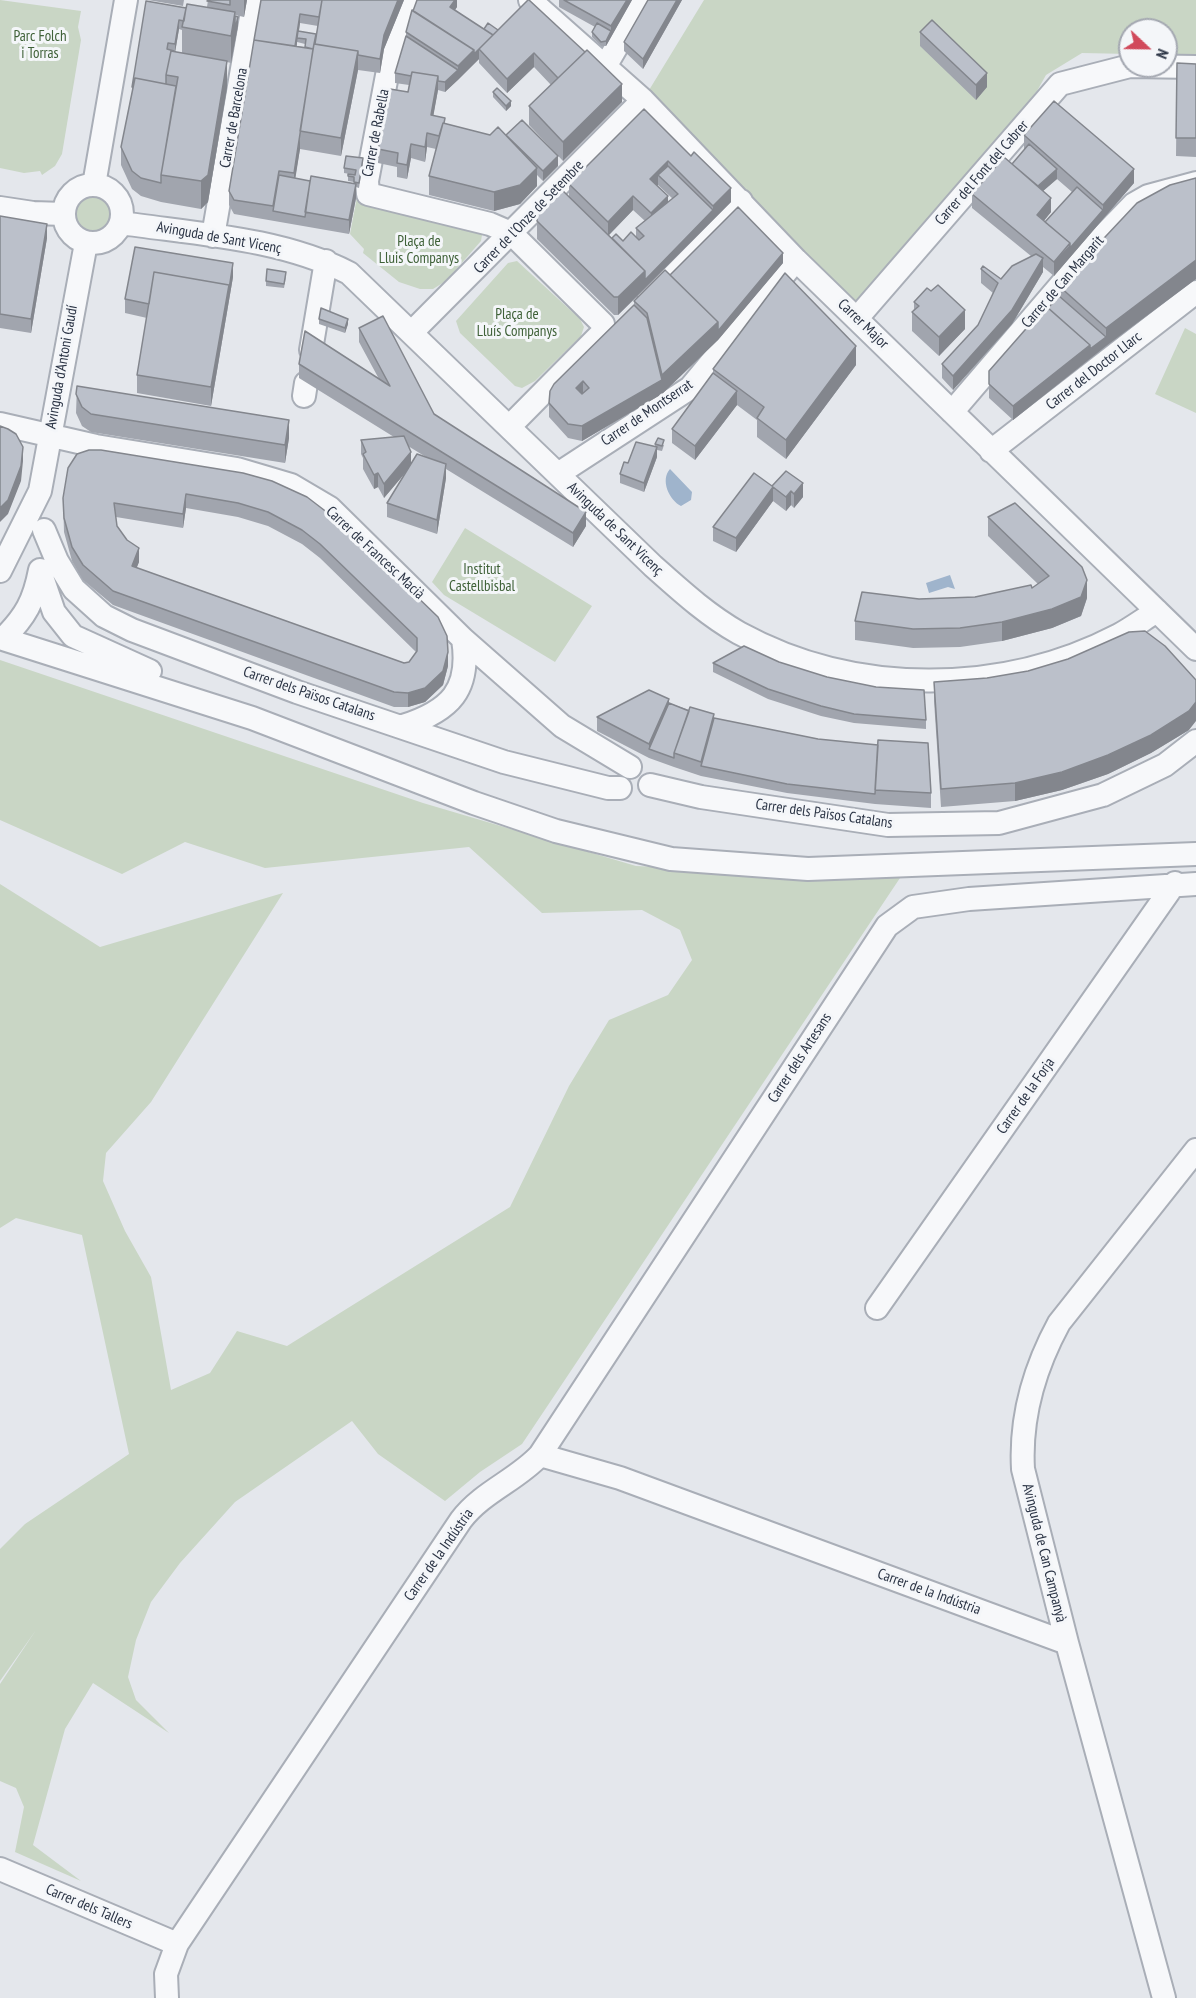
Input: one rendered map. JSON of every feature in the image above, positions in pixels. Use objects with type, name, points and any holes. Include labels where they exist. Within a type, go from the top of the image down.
[{"type":"street","points":[[94,185],[126,0]]},
{"type":"street","name":"Carrer de Barcelona","points":[[213,236],[254,0]]},
{"type":"street","name":"Carrer de Rabella","points":[[412,0],[388,70],[366,181],[368,194],[490,224],[511,233]]},
{"type":"street","points":[[606,65],[644,0]]},
{"type":"street","name":"Carrer Major","points":[[542,4],[643,100],[796,260],[858,317],[991,451],[1196,649]]},
{"type":"street","name":"Carrer del Font del Cabrer","points":[[1178,67],[1196,67]]},
{"type":"street","name":"Carrer del Font del Cabrer","points":[[858,317],[1060,84],[1118,69]]},
{"type":"street","name":"Carrer de l'Onze de Setembre","points":[[412,332],[643,100]]},
{"type":"street","name":"Carrer de Can Margarit","points":[[952,412],[1101,238],[1134,204],[1148,196],[1196,183]]},
{"type":"street","points":[[94,185],[111,190],[117,197],[123,214],[121,223],[111,238],[95,244],[86,243],[69,232],[64,214],[69,196],[84,186],[94,185]]},
{"type":"street","points":[[509,427],[603,332],[741,201]]},
{"type":"street","points":[[0,208],[33,213],[64,214]]},
{"type":"street","name":"Avinguda de Sant Vicenç","points":[[121,223],[213,236],[309,255],[350,273],[652,566],[699,606],[738,632],[778,652],[869,677],[921,681],[1014,673],[1067,657],[1119,635],[1157,611]]},
{"type":"street","points":[[511,233],[621,317]]},
{"type":"street","name":"Avinguda d'Antoni Gaudí","points":[[40,491],[86,243]]},
{"type":"street","name":"Carrer de Montserrat","points":[[558,474],[690,388],[796,260]]},
{"type":"street","points":[[311,350],[326,261]]},
{"type":"street","name":"Carrer del Doctor Llarc","points":[[991,451],[1196,292]]},
{"type":"street","name":"Carrer de Francesc Macià","points":[[0,424],[50,437],[237,470],[291,484],[330,508],[463,639],[562,726],[630,767],[643,769],[650,776],[650,785]]},
{"type":"street","points":[[1,637],[20,622],[32,603],[40,571],[45,530],[40,491]]},
{"type":"street","points":[[0,549],[40,491]]},
{"type":"street","points":[[0,571],[40,491]]},
{"type":"street","name":"Carrer dels Països Catalans","points":[[45,530],[57,561],[74,589],[104,616],[132,630],[297,692],[504,762],[608,788],[620,788]]},
{"type":"street","points":[[40,571],[54,612],[73,636],[118,658],[189,686],[252,718]]},
{"type":"street","points":[[1,637],[252,718],[474,803],[556,831],[671,859],[808,869],[1196,854]]},
{"type":"street","points":[[403,726],[438,713],[459,688],[465,674],[463,639]]},
{"type":"street","name":"Carrer dels Països Catalans","points":[[650,785],[701,797],[888,825],[999,823],[1103,795],[1165,765],[1196,741]]},
{"type":"street","points":[[630,767],[620,778],[620,788],[627,796],[636,798],[646,794],[650,785]]},
{"type":"street","name":"Carrer de la Forja","points":[[877,1308],[1185,884]]},
{"type":"street","name":"Carrer dels Artesans","points":[[540,1455],[887,926],[898,916],[913,907],[969,899],[1185,884]]},
{"type":"street","name":"Avinguda de Can Campanyà","points":[[1164,1998],[1067,1643],[1023,1469],[1022,1446],[1032,1383],[1043,1353],[1059,1323],[1196,1150]]},
{"type":"street","name":"Carrer de la Indústria","points":[[167,1998],[166,1974],[177,1944],[460,1520],[471,1508],[529,1466],[540,1455],[620,1478],[1067,1643]]},
{"type":"street","name":"Carrer dels Tallers","points":[[2,1874],[177,1944]]},
{"type":"green space","name":"Parc Folch i Torras","points":[[0,0],[81,11],[78,27],[81,40],[62,154],[55,166],[42,175],[40,171],[24,173],[0,168]]},
{"type":"green space","points":[[704,0],[1196,0],[1196,54],[1178,54],[1178,18],[1118,18],[1118,54],[1082,53],[1046,75],[1037,91],[858,317],[643,100]]},
{"type":"green space","points":[[94,195],[101,196],[107,201],[112,207],[112,221],[107,227],[101,232],[94,233],[87,232],[81,227],[76,221],[75,214],[76,207],[81,201],[87,196]]},
{"type":"green space","name":"Plaça de Lluis Companys","points":[[357,197],[478,228],[482,235],[481,241],[446,281],[433,289],[420,289],[399,282],[363,253],[364,249],[350,234]]},
{"type":"green space","name":"Plaça de Lluís Companys","points":[[517,261],[580,319],[584,327],[581,336],[535,381],[522,388],[515,386],[460,333],[456,321],[508,263]]},
{"type":"green space","points":[[1185,328],[1196,334],[1196,413],[1155,394]]},
{"type":"green space","name":"Institut Castellbisbal","points":[[465,528],[592,606],[555,662],[444,595],[432,582]]},
{"type":"green space","points":[[0,660],[423,803],[636,866],[900,878],[522,1444],[480,1472],[445,1501],[378,1454],[352,1421],[235,1502],[180,1563],[151,1602],[136,1640],[128,1677],[136,1700],[169,1733],[93,1683],[65,1729],[33,1845],[81,1881],[15,1852],[24,1807],[16,1788],[0,1781],[0,1684],[36,1630],[0,1681],[0,1549],[25,1524],[129,1454],[82,1235],[16,1218],[0,1228],[0,884],[100,947],[283,893],[151,1102],[106,1153],[103,1181],[125,1231],[151,1277],[171,1390],[210,1373],[237,1331],[287,1346],[510,1207],[569,1086],[609,1020],[668,995],[692,960],[680,930],[642,910],[542,913],[469,847],[265,868],[185,842],[122,874],[0,820]]},
{"type":"water","points":[[670,469],[692,492],[691,500],[681,506],[667,489],[666,479]]},
{"type":"water","points":[[950,575],[955,589],[948,587],[929,593],[926,583]]},
{"type":"building","points":[[230,0],[230,5],[207,1]]},
{"type":"building","points":[[261,0],[322,0],[319,17],[300,14],[295,46],[254,40]]},
{"type":"building","points":[[322,0],[398,0],[384,35],[380,59],[358,55],[358,51],[315,44]]},
{"type":"building","points":[[417,0],[455,0],[450,7],[493,35],[474,54],[474,50],[413,11]]},
{"type":"building","points":[[528,0],[585,52],[558,78],[534,53],[507,79],[479,49]]},
{"type":"building","points":[[564,0],[627,0],[611,26]]},
{"type":"building","points":[[648,0],[677,0],[643,59],[624,42]]},
{"type":"building","points":[[146,1],[186,8],[184,21],[179,20],[175,44],[168,43],[167,49],[174,51],[171,51],[166,84],[135,78],[132,87]]},
{"type":"building","points":[[187,4],[235,12],[231,36],[182,27]]},
{"type":"building","points":[[412,10],[474,50],[458,66],[406,32]]},
{"type":"building","points":[[932,20],[987,73],[976,85],[920,32]]},
{"type":"building","points":[[488,23],[498,30],[493,35],[484,29]]},
{"type":"building","points":[[597,23],[611,31],[606,41],[601,42],[592,32]]},
{"type":"building","points":[[298,31],[316,34],[313,49],[305,47],[306,39],[297,38]]},
{"type":"building","points":[[406,36],[458,70],[445,82],[438,81],[438,76],[412,72],[411,76],[395,73]]},
{"type":"building","points":[[254,40],[313,49],[294,173],[279,171],[273,206],[234,200],[229,191]]},
{"type":"building","points":[[314,44],[358,51],[341,138],[300,131]]},
{"type":"building","points":[[587,50],[622,84],[563,142],[529,106]]},
{"type":"building","points":[[171,51],[227,61],[208,175],[201,181],[161,175],[178,77],[166,75]]},
{"type":"building","points":[[1178,63],[1196,64],[1196,138],[1176,138]]},
{"type":"building","points":[[412,72],[438,76],[431,115],[445,118],[439,136],[427,133],[425,147],[411,144],[407,165],[397,163],[398,153],[378,149],[390,89],[408,92]]},
{"type":"building","points":[[135,78],[176,86],[161,183],[141,178],[132,171],[121,147]]},
{"type":"building","points":[[497,88],[511,101],[506,106],[493,92]]},
{"type":"building","points":[[1054,101],[1134,169],[1103,205],[1024,135]]},
{"type":"building","points":[[644,109],[691,156],[694,152],[731,188],[713,206],[668,161],[650,179],[668,196],[651,213],[633,196],[608,222],[569,184]]},
{"type":"building","points":[[522,120],[558,156],[543,171],[506,135]]},
{"type":"building","points":[[443,123],[490,135],[498,127],[537,168],[520,185],[494,192],[429,176]]},
{"type":"building","points":[[1029,144],[1057,169],[1038,186],[1012,164]]},
{"type":"building","points":[[346,156],[363,158],[359,183],[354,182],[354,177],[348,176],[348,174],[355,175],[356,170],[344,168]]},
{"type":"building","points":[[1004,157],[1051,198],[1037,215],[1070,243],[1054,262],[972,194]]},
{"type":"building","points":[[668,166],[713,210],[645,280],[645,271],[612,238],[616,234],[623,241],[631,232],[639,240],[644,236],[636,228],[678,194],[658,175]]},
{"type":"building","points":[[279,175],[310,181],[305,217],[273,211]]},
{"type":"building","points":[[311,176],[356,184],[349,220],[305,212]]},
{"type":"building","points":[[1196,178],[1196,260],[1106,328],[1059,286],[1137,203],[1170,185]]},
{"type":"building","points":[[1077,187],[1103,210],[1070,248],[1070,243],[1045,222]]},
{"type":"building","points":[[560,188],[645,271],[618,297],[614,297],[537,221],[537,210]]},
{"type":"building","points":[[738,207],[783,253],[718,331],[718,322],[670,275]]},
{"type":"building","points":[[0,216],[47,224],[31,319],[0,314]]},
{"type":"building","points":[[135,247],[233,263],[229,289],[229,285],[154,272],[149,304],[125,299]]},
{"type":"building","points":[[1036,254],[1043,258],[1012,310],[953,376],[942,364],[978,325],[998,283],[981,269],[983,266],[1001,279],[1012,266]]},
{"type":"building","points":[[267,269],[286,272],[284,284],[266,281]]},
{"type":"building","points":[[665,270],[718,322],[662,375],[647,313],[634,301]]},
{"type":"building","points":[[154,272],[229,285],[211,387],[137,375]]},
{"type":"building","points":[[785,273],[856,346],[786,440],[757,418],[764,407],[713,369]]},
{"type":"building","points":[[938,285],[965,310],[939,337],[912,312],[919,306],[914,302],[927,288],[931,291]]},
{"type":"building","points":[[1059,296],[1106,337],[1090,349],[1090,345],[1048,308]]},
{"type":"building","points":[[634,305],[647,318],[662,380],[582,426],[568,424],[549,403],[550,391],[554,384]],"holes":[[[583,381],[589,388],[582,394],[576,388]]]},
{"type":"building","points":[[1046,306],[1090,345],[1013,406],[989,384],[989,371]]},
{"type":"building","points":[[321,308],[348,319],[345,328],[319,319]]},
{"type":"building","points":[[383,316],[434,414],[586,512],[573,533],[299,364],[305,331],[390,386],[359,328]]},
{"type":"building","points":[[713,373],[737,391],[695,446],[672,429]]},
{"type":"building","points":[[77,386],[289,420],[285,445],[91,414],[82,407],[76,394]]},
{"type":"building","points":[[0,426],[16,434],[23,447],[21,466],[8,500],[0,508]]},
{"type":"building","points":[[404,436],[411,452],[384,484],[378,473],[374,475],[363,454],[366,452],[361,440]]},
{"type":"building","points":[[658,438],[664,440],[662,446],[655,444]]},
{"type":"building","points":[[636,442],[657,447],[644,483],[620,474],[624,462],[628,463]]},
{"type":"building","points":[[89,450],[101,450],[243,473],[272,481],[307,497],[341,523],[438,617],[447,636],[448,652],[443,671],[425,688],[408,693],[394,692],[113,591],[83,565],[72,547],[64,518],[63,498],[68,468],[77,454]],"holes":[[[186,494],[238,503],[268,512],[302,530],[320,544],[417,638],[417,651],[409,662],[404,663],[132,566],[139,548],[127,540],[117,526],[114,503],[183,514]]]},
{"type":"building","points":[[417,454],[446,464],[437,520],[387,503]]},
{"type":"building","points":[[786,471],[803,483],[794,494],[791,491],[786,497],[773,487],[736,538],[713,527],[754,473],[772,486]]},
{"type":"building","points":[[1015,503],[1082,567],[1087,580],[1081,597],[1052,609],[1002,622],[960,628],[913,629],[855,621],[862,592],[919,599],[975,597],[1031,585],[1032,588],[1049,576],[988,517]]},
{"type":"building","points":[[1145,631],[1165,646],[1196,680],[1196,702],[1189,711],[1151,735],[1108,755],[1062,772],[1015,783],[941,789],[934,682],[987,678],[1028,671],[1068,659],[1129,632]]},
{"type":"building","points":[[744,646],[779,662],[827,677],[876,687],[924,690],[926,720],[854,714],[821,706],[768,689],[713,663]]},
{"type":"building","points":[[649,690],[669,699],[649,744],[597,717]]},
{"type":"building","points":[[669,703],[689,711],[674,758],[649,749]]},
{"type":"building","points":[[690,707],[714,714],[701,762],[674,753]]},
{"type":"building","points":[[714,718],[818,739],[878,745],[875,794],[787,784],[701,766]]},
{"type":"building","points":[[878,740],[928,743],[931,793],[875,790]]}]
